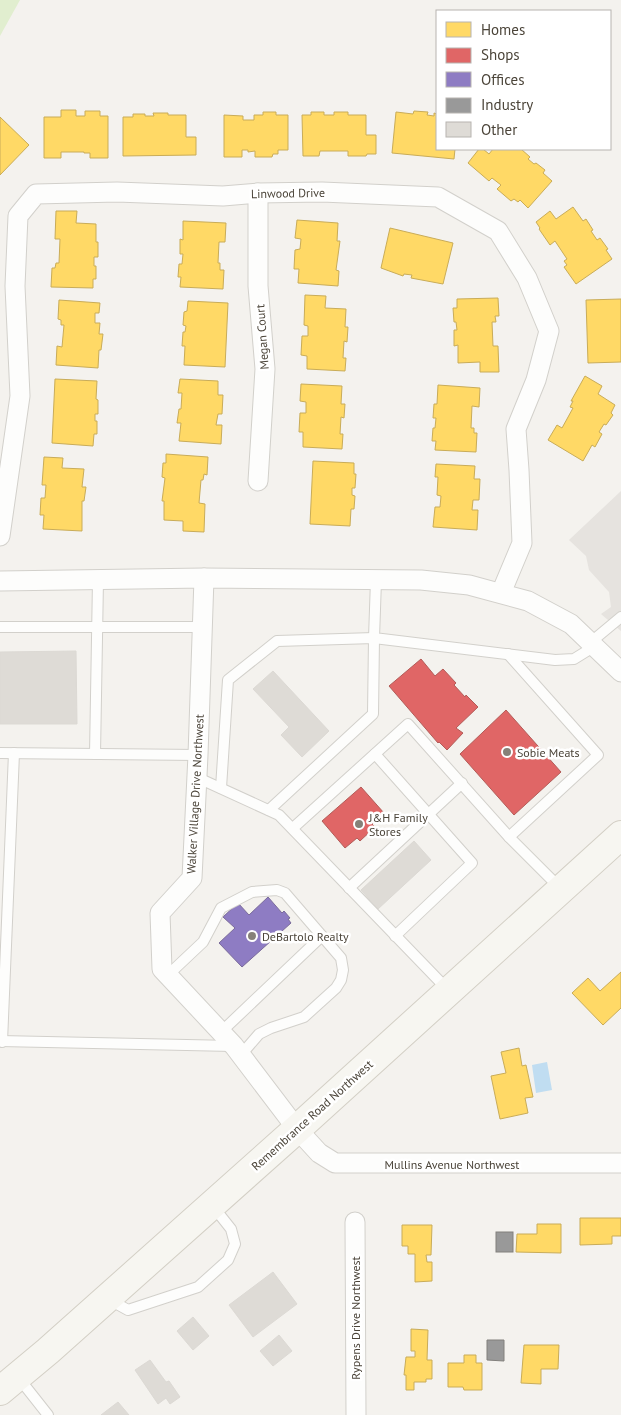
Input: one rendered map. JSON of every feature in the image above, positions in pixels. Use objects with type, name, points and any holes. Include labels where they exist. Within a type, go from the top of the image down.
[{"type":"main road","name":"Remembrance Road Northwest","points":[[9,1383],[107,1299],[297,1129],[621,835]]},
{"type":"street","name":"Linwood Drive","points":[[0,536],[20,396],[15,286],[18,216],[36,194],[117,192],[223,196],[258,193],[322,192],[438,197],[498,232],[527,278],[549,331],[536,380],[516,429],[522,543],[501,593]]},
{"type":"street","name":"Megan Court","points":[[258,193],[258,286],[265,369],[258,481]]},
{"type":"street","points":[[0,581],[204,578],[421,580],[469,585],[528,601],[571,624],[621,672]]},
{"type":"street","name":"Walker Village Drive Northwest","points":[[204,578],[192,878],[160,913],[162,969],[231,1045],[297,1129]]},
{"type":"street","name":"Mullins Avenue Northwest","points":[[297,1129],[319,1153],[335,1163],[621,1163]]},
{"type":"street","name":"Rypens Drive Northwest","points":[[356,1222],[356,1415]]},
{"type":"lane","points":[[96,754],[98,580]]},
{"type":"lane","points":[[269,810],[373,714],[376,580]]},
{"type":"lane","points":[[221,788],[228,680],[277,641],[374,638],[555,660],[574,659],[621,617]]},
{"type":"lane","points":[[0,628],[202,627]]},
{"type":"lane","points":[[508,654],[598,756],[509,837]]},
{"type":"lane","points":[[293,828],[408,724],[509,837],[561,889]]},
{"type":"lane","points":[[0,753],[198,755]]},
{"type":"lane","points":[[14,753],[1,1042],[231,1045],[271,1028],[304,1017],[336,988],[341,980],[343,970],[341,958],[285,893],[277,890],[252,892],[221,908],[203,942],[168,975]]},
{"type":"lane","points":[[375,754],[472,863],[395,936]]},
{"type":"lane","points":[[196,777],[279,815],[448,991]]},
{"type":"lane","points":[[349,888],[462,783]]},
{"type":"lane","points":[[231,1045],[322,936]]},
{"type":"lane","points":[[107,1299],[128,1310],[198,1287],[228,1260],[235,1244],[231,1229],[212,1205]]},
{"type":"lane","points":[[9,1383],[48,1415]]},
{"type":"green space","points":[[0,0],[20,0],[0,36]]},
{"type":"shaded area","points":[[621,491],[621,631],[601,614],[611,607],[609,592],[589,570],[586,556],[569,540]]},
{"type":"water","points":[[547,1062],[552,1090],[536,1093],[532,1065]]},
{"type":"building: Homes","points":[[61,110],[76,110],[76,116],[85,116],[85,111],[100,111],[100,116],[108,116],[108,158],[90,158],[90,153],[84,152],[61,152],[61,158],[44,158],[44,117],[61,117]]},
{"type":"building: Homes","points":[[414,111],[428,112],[427,115],[434,116],[434,113],[436,114],[436,150],[455,150],[454,159],[392,153],[396,112],[413,114]]},
{"type":"building: Homes","points":[[263,112],[276,112],[276,115],[288,115],[288,150],[278,150],[278,154],[273,154],[272,157],[255,157],[255,151],[248,152],[248,150],[242,150],[242,157],[224,157],[224,115],[243,116],[243,120],[254,120],[254,115],[263,115]]},
{"type":"building: Homes","points":[[311,112],[324,112],[324,115],[334,115],[334,112],[348,112],[348,115],[366,115],[366,135],[376,135],[376,154],[348,156],[348,151],[320,151],[319,156],[303,156],[302,115],[311,115]]},
{"type":"building: Homes","points":[[153,113],[186,115],[186,137],[196,137],[196,155],[123,156],[123,117],[133,117],[133,114],[154,116]]},
{"type":"building: Homes","points":[[0,117],[29,145],[0,175]]},
{"type":"building: Homes","points":[[478,150],[484,150],[489,154],[492,150],[522,150],[530,157],[528,159],[545,170],[543,173],[552,181],[528,208],[520,200],[518,202],[514,199],[511,201],[497,189],[501,185],[492,178],[489,181],[468,163]]},
{"type":"building: Homes","points":[[573,207],[583,221],[586,219],[593,230],[591,231],[597,240],[600,238],[612,259],[576,284],[564,267],[567,265],[564,261],[567,259],[555,241],[550,245],[536,222],[550,211],[556,219]]},
{"type":"building: Homes","points":[[56,211],[77,211],[76,223],[96,224],[98,257],[94,257],[96,279],[93,279],[93,288],[51,287],[52,268],[55,268],[56,263],[59,263],[60,239],[55,239]]},
{"type":"building: Homes","points":[[297,220],[338,223],[337,241],[340,241],[336,270],[339,271],[338,286],[298,283],[299,269],[294,269],[295,250],[300,249],[301,239],[295,238]]},
{"type":"building: Homes","points":[[183,221],[226,223],[225,242],[219,242],[218,263],[220,263],[220,270],[224,270],[223,289],[180,287],[181,277],[178,277],[179,264],[182,264],[183,254],[180,254],[180,239],[183,240]]},
{"type":"building: Homes","points":[[390,228],[453,243],[443,284],[411,278],[412,275],[404,274],[403,276],[381,268]]},
{"type":"building: Homes","points":[[305,295],[326,296],[325,308],[346,309],[345,327],[348,327],[347,342],[344,341],[343,358],[346,358],[345,371],[307,369],[307,356],[301,355],[302,336],[308,336],[308,326],[304,325]]},
{"type":"building: Homes","points":[[498,298],[499,316],[495,316],[496,322],[492,322],[493,346],[498,346],[499,372],[480,372],[480,362],[458,363],[458,345],[454,346],[454,330],[457,330],[456,322],[454,322],[453,308],[457,308],[457,299]]},
{"type":"building: Homes","points":[[621,299],[621,362],[588,363],[586,300]]},
{"type":"building: Homes","points":[[59,300],[100,303],[99,313],[95,313],[95,323],[100,323],[99,334],[103,334],[101,350],[99,350],[98,368],[56,365],[57,346],[62,347],[64,325],[61,325],[61,320],[58,319]]},
{"type":"building: Homes","points":[[188,301],[228,303],[225,367],[184,365],[185,346],[182,346],[183,332],[185,332],[186,326],[183,325],[184,312],[187,311]]},
{"type":"building: Homes","points":[[585,376],[602,386],[598,394],[615,405],[611,413],[613,415],[599,432],[602,434],[595,447],[592,445],[583,461],[548,440],[557,425],[562,428],[573,408],[570,407],[573,401],[571,401]]},
{"type":"building: Homes","points":[[55,379],[97,381],[96,399],[98,400],[98,414],[95,414],[95,421],[97,421],[97,434],[94,434],[93,446],[52,443]]},
{"type":"building: Homes","points":[[180,379],[218,381],[218,395],[223,395],[222,414],[218,414],[216,425],[222,425],[221,444],[179,441],[181,423],[177,423],[179,409],[181,409],[182,393],[178,393]]},
{"type":"building: Homes","points":[[301,384],[342,386],[341,404],[345,404],[344,418],[341,417],[340,434],[343,434],[342,449],[303,447],[303,432],[299,432],[300,413],[306,413],[306,402],[300,401]]},
{"type":"building: Homes","points":[[438,385],[480,388],[479,407],[472,406],[471,428],[474,428],[474,433],[477,433],[476,452],[435,450],[436,441],[432,441],[436,418],[433,418],[434,404],[437,404]]},
{"type":"building: Homes","points":[[166,454],[208,457],[207,475],[204,474],[203,480],[201,480],[199,503],[205,504],[204,532],[183,531],[183,521],[164,520],[164,501],[162,501],[165,478],[162,477],[163,463],[166,463]]},
{"type":"building: Homes","points":[[44,457],[63,458],[62,468],[84,469],[82,487],[86,487],[84,501],[82,501],[82,531],[43,529],[44,515],[40,515],[41,498],[45,498],[46,485],[42,485]]},
{"type":"building: Homes","points":[[313,461],[354,463],[354,474],[356,474],[355,488],[352,488],[352,495],[355,496],[354,509],[351,509],[350,526],[310,524]]},
{"type":"building: Homes","points":[[436,464],[475,466],[474,479],[480,479],[479,500],[473,500],[472,510],[478,510],[477,530],[433,527],[435,507],[440,507],[441,496],[437,495],[438,477],[435,477]]},
{"type":"building: Homes","points":[[621,972],[621,1008],[603,1025],[572,993],[588,978],[600,991]]},
{"type":"building: Homes","points":[[519,1048],[522,1066],[526,1065],[533,1097],[525,1098],[528,1113],[500,1119],[491,1076],[506,1073],[501,1052]]},
{"type":"building: Homes","points":[[580,1218],[621,1218],[621,1236],[612,1236],[612,1244],[580,1245]]},
{"type":"building: Homes","points":[[537,1224],[561,1224],[561,1253],[516,1252],[517,1234],[537,1234]]},
{"type":"building: Homes","points":[[402,1225],[432,1225],[431,1255],[426,1255],[427,1262],[432,1262],[432,1281],[415,1282],[415,1254],[408,1254],[408,1246],[402,1246]]},
{"type":"building: Homes","points":[[411,1329],[428,1330],[427,1360],[432,1360],[432,1379],[426,1379],[426,1382],[414,1382],[414,1390],[406,1390],[406,1375],[404,1375],[406,1357],[415,1357],[415,1351],[411,1351]]},
{"type":"building: Homes","points":[[524,1345],[559,1345],[558,1369],[541,1369],[541,1384],[521,1383]]},
{"type":"building: Homes","points":[[464,1355],[476,1355],[476,1363],[482,1363],[482,1390],[464,1390],[463,1387],[448,1387],[448,1363],[464,1363]]},
{"type":"building: Shops","points":[[421,659],[435,676],[443,669],[456,683],[454,685],[465,697],[466,695],[478,707],[456,728],[463,733],[447,750],[438,743],[389,686]]},
{"type":"building: Shops","points":[[506,710],[561,772],[514,815],[460,754]]},
{"type":"building: Shops","points":[[361,787],[384,813],[372,824],[375,827],[360,841],[357,838],[345,848],[322,821]]},
{"type":"building: Offices","name":"DeBartolo Realty","points":[[268,897],[282,913],[284,911],[290,918],[288,919],[291,923],[242,967],[219,943],[235,928],[223,917],[238,903],[249,915]]},
{"type":"building: Industry","points":[[496,1232],[513,1232],[513,1252],[496,1252]]},
{"type":"building: Industry","points":[[487,1340],[504,1340],[504,1361],[487,1360]]},
{"type":"building: Other","points":[[76,651],[77,724],[0,724],[0,652]]},
{"type":"building: Other","points":[[273,671],[329,731],[302,757],[281,735],[289,727],[253,689]]},
{"type":"building: Other","points":[[414,841],[431,860],[378,909],[361,890]]},
{"type":"building: Other","points":[[273,1272],[297,1304],[253,1337],[229,1305]]},
{"type":"building: Other","points":[[193,1317],[209,1336],[193,1350],[177,1331]]},
{"type":"building: Other","points":[[279,1335],[292,1351],[273,1366],[260,1351]]},
{"type":"building: Other","points":[[150,1360],[166,1382],[169,1381],[180,1397],[170,1404],[166,1398],[158,1404],[135,1370]]},
{"type":"building: Other","points":[[118,1402],[129,1415],[101,1415]]},
{"type":"place","name":"Sobie Meats","points":[[507,752]]},
{"type":"place","name":"J&H Family Stores","points":[[359,824]]},
{"type":"place","name":"DeBartolo Realty","points":[[252,936]]}]
